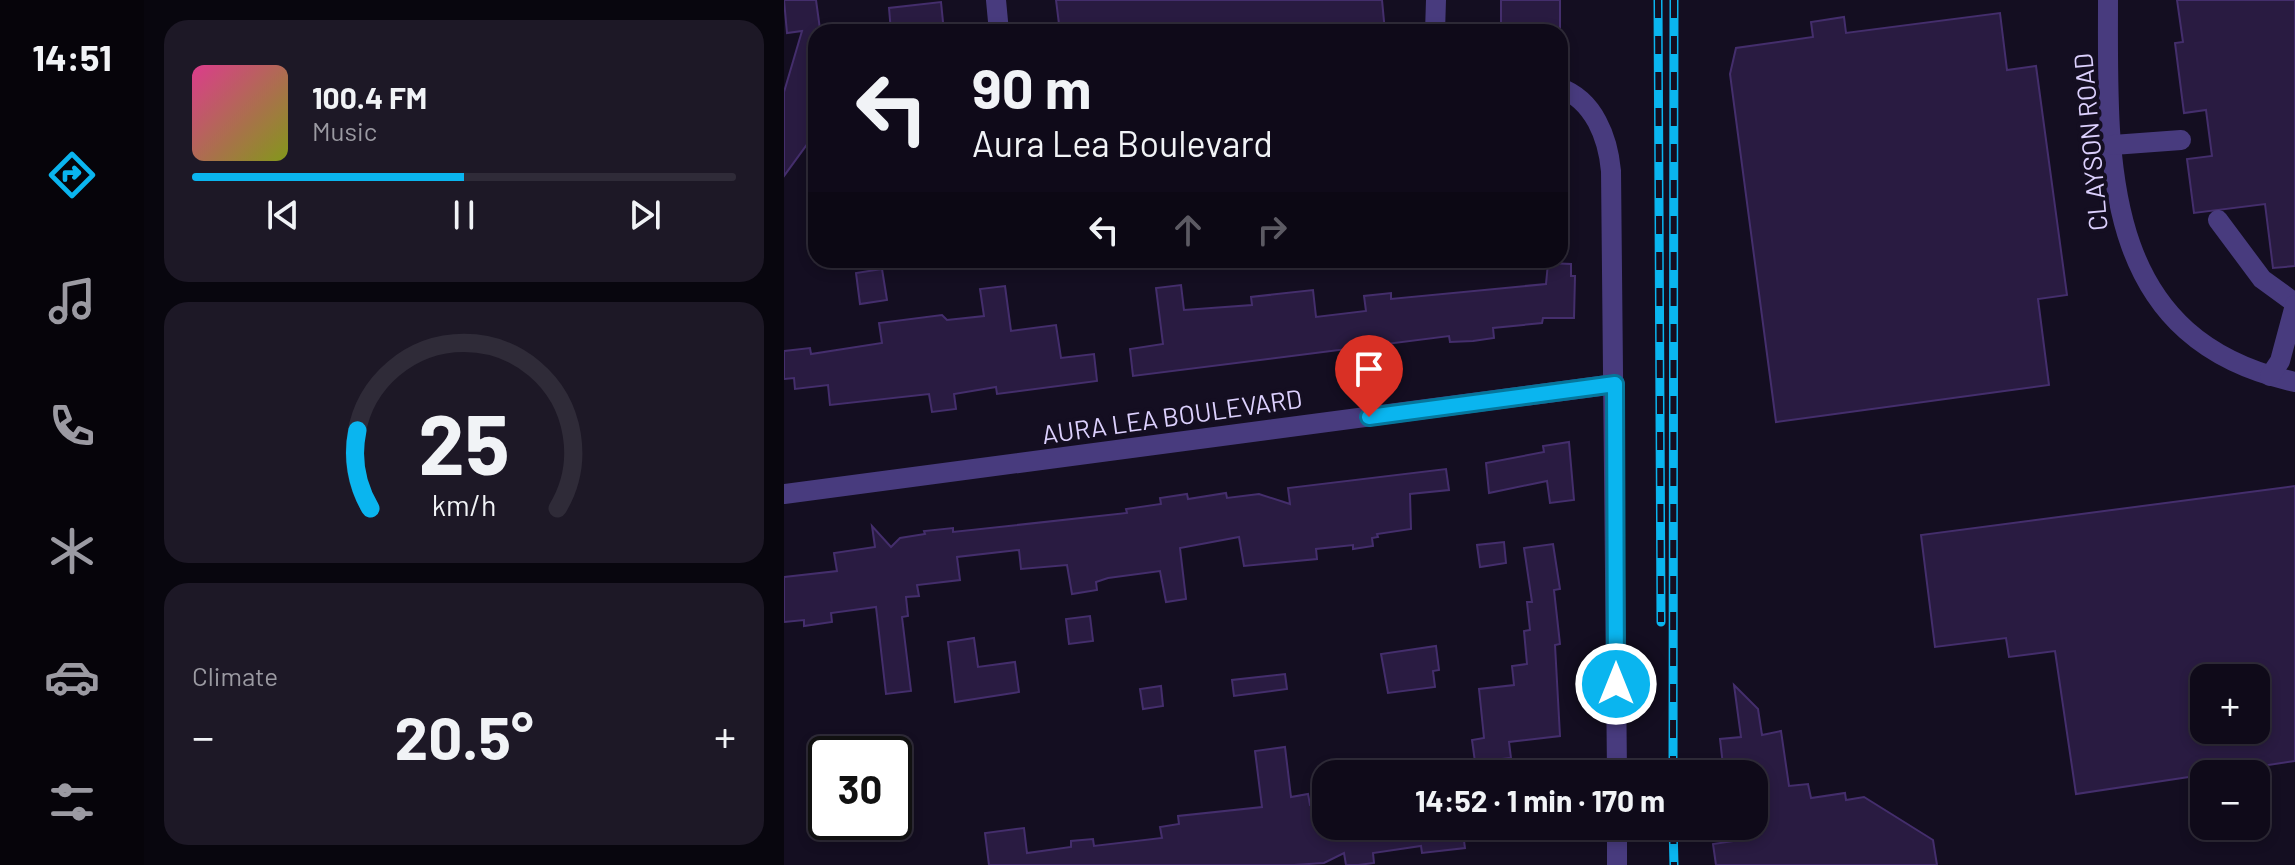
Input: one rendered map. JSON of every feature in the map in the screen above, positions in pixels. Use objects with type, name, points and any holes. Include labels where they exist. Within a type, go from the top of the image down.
[{"type":"street","points":[[996,0],[998,24]]},
{"type":"street","points":[[1435,24],[1436,0]]},
{"type":"street","name":"CLAYSON ROAD","points":[[2108,0],[2113,145],[2127,241],[2145,281],[2179,323],[2214,354],[2270,376],[2295,382]]},
{"type":"street","points":[[1568,93],[1584,103],[1597,122],[1609,147],[1611,171],[1617,760]]},
{"type":"street","points":[[2113,145],[2181,140]]},
{"type":"street","points":[[2218,220],[2262,279],[2295,304],[2280,361],[2270,376]]},
{"type":"street","name":"AURA LEA BOULEVARD","points":[[784,494],[1615,384]]},
{"type":"street","points":[[1617,840],[1617,865]]},
{"type":"building","points":[[784,0],[816,0],[819,24],[808,24],[808,143],[784,176],[784,92],[802,31],[787,33]]},
{"type":"building","points":[[1056,0],[1382,0],[1384,24],[1330,24],[1059,24]]},
{"type":"building","points":[[1501,0],[1560,0],[1560,24],[1501,24]]},
{"type":"building","points":[[2177,0],[2295,0],[2295,266],[2273,268],[2265,204],[2194,213],[2187,159],[2212,156],[2206,110],[2184,113],[2175,43],[2183,42]]},
{"type":"building","points":[[941,2],[943,24],[890,24],[889,8]]},
{"type":"building","points":[[2000,13],[2007,70],[2036,66],[2067,295],[2038,299],[2049,385],[1776,422],[1730,74],[1736,48],[1813,37],[1811,22],[1844,17],[1846,33]]},
{"type":"building","points":[[1568,264],[1571,264],[1571,276],[1575,276],[1574,318],[1543,318],[1542,323],[1493,328],[1494,338],[1473,341],[1450,342],[1449,336],[1133,376],[1130,349],[1163,344],[1156,288],[1181,285],[1184,310],[1252,305],[1251,297],[1313,290],[1316,317],[1366,311],[1364,296],[1391,293],[1391,299],[1546,284],[1548,268],[1568,268]]},
{"type":"building","points":[[882,269],[887,300],[860,304],[856,273]]},
{"type":"building","points":[[1005,286],[1011,331],[1056,325],[1061,358],[1094,354],[1097,381],[997,394],[996,387],[954,394],[956,409],[932,412],[929,394],[830,405],[828,385],[795,389],[794,378],[784,379],[784,351],[810,348],[811,354],[882,343],[879,323],[942,315],[947,320],[984,316],[980,289]]},
{"type":"building","points":[[1569,442],[1574,500],[1550,503],[1547,481],[1489,493],[1486,463],[1544,452],[1543,446]]},
{"type":"building","points":[[1446,469],[1449,490],[1410,494],[1411,529],[1377,534],[1378,537],[1372,538],[1373,546],[1316,549],[1317,559],[1244,566],[1239,537],[1180,548],[1186,599],[1166,602],[1160,571],[1108,578],[1096,582],[1097,590],[1072,594],[1067,565],[1021,569],[1019,550],[957,557],[960,580],[917,585],[919,596],[906,597],[908,616],[902,617],[911,691],[886,694],[876,607],[831,613],[832,622],[804,626],[804,620],[784,622],[784,577],[837,571],[834,553],[875,547],[872,526],[891,547],[900,538],[925,534],[924,531],[953,528],[953,532],[1127,513],[1126,509],[1161,504],[1160,498],[1187,494],[1188,499],[1226,493],[1227,498],[1259,494],[1290,504],[1288,488]]},
{"type":"building","points":[[2295,486],[2295,761],[2270,765],[2270,760],[2190,760],[2190,777],[2076,794],[2055,651],[2009,657],[2006,638],[1935,647],[1921,535]]},
{"type":"building","points":[[1504,542],[1506,563],[1480,567],[1477,545]]},
{"type":"building","points":[[1553,544],[1560,589],[1554,590],[1560,644],[1555,645],[1560,736],[1509,742],[1511,758],[1475,760],[1472,740],[1484,738],[1479,689],[1514,685],[1512,666],[1527,664],[1524,631],[1530,630],[1527,602],[1532,602],[1524,548]]},
{"type":"building","points":[[1090,616],[1093,641],[1069,644],[1066,619]]},
{"type":"building","points":[[974,638],[978,667],[1015,662],[1019,692],[955,702],[948,642]]},
{"type":"building","points":[[1436,646],[1439,670],[1433,671],[1435,687],[1388,693],[1381,654]]},
{"type":"building","points":[[1285,674],[1287,689],[1234,696],[1232,680]]},
{"type":"building","points":[[1734,685],[1758,709],[1762,735],[1781,731],[1789,786],[1808,784],[1811,798],[1845,793],[1846,800],[1864,797],[1933,840],[1937,865],[1716,865],[1713,844],[1734,840],[1768,840],[1768,760],[1722,760],[1720,739],[1741,737]]},
{"type":"building","points":[[1161,686],[1163,706],[1143,709],[1140,689]]},
{"type":"building","points":[[1285,747],[1291,797],[1308,794],[1312,805],[1312,840],[1464,840],[1465,848],[1422,853],[1421,846],[1373,853],[1374,863],[1358,865],[1346,865],[1344,853],[1324,863],[1294,865],[989,865],[985,833],[1024,828],[1027,853],[1071,847],[1071,841],[1093,839],[1094,846],[1162,838],[1160,827],[1179,824],[1178,816],[1262,807],[1255,751]]},
{"type":"railway","points":[[1658,0],[1661,622]]},
{"type":"railway","points":[[1673,760],[1674,0]]},
{"type":"railway","points":[[1673,840],[1674,865]]},
{"type":"route","points":[[1369,417],[1615,384],[1616,684]]}]
